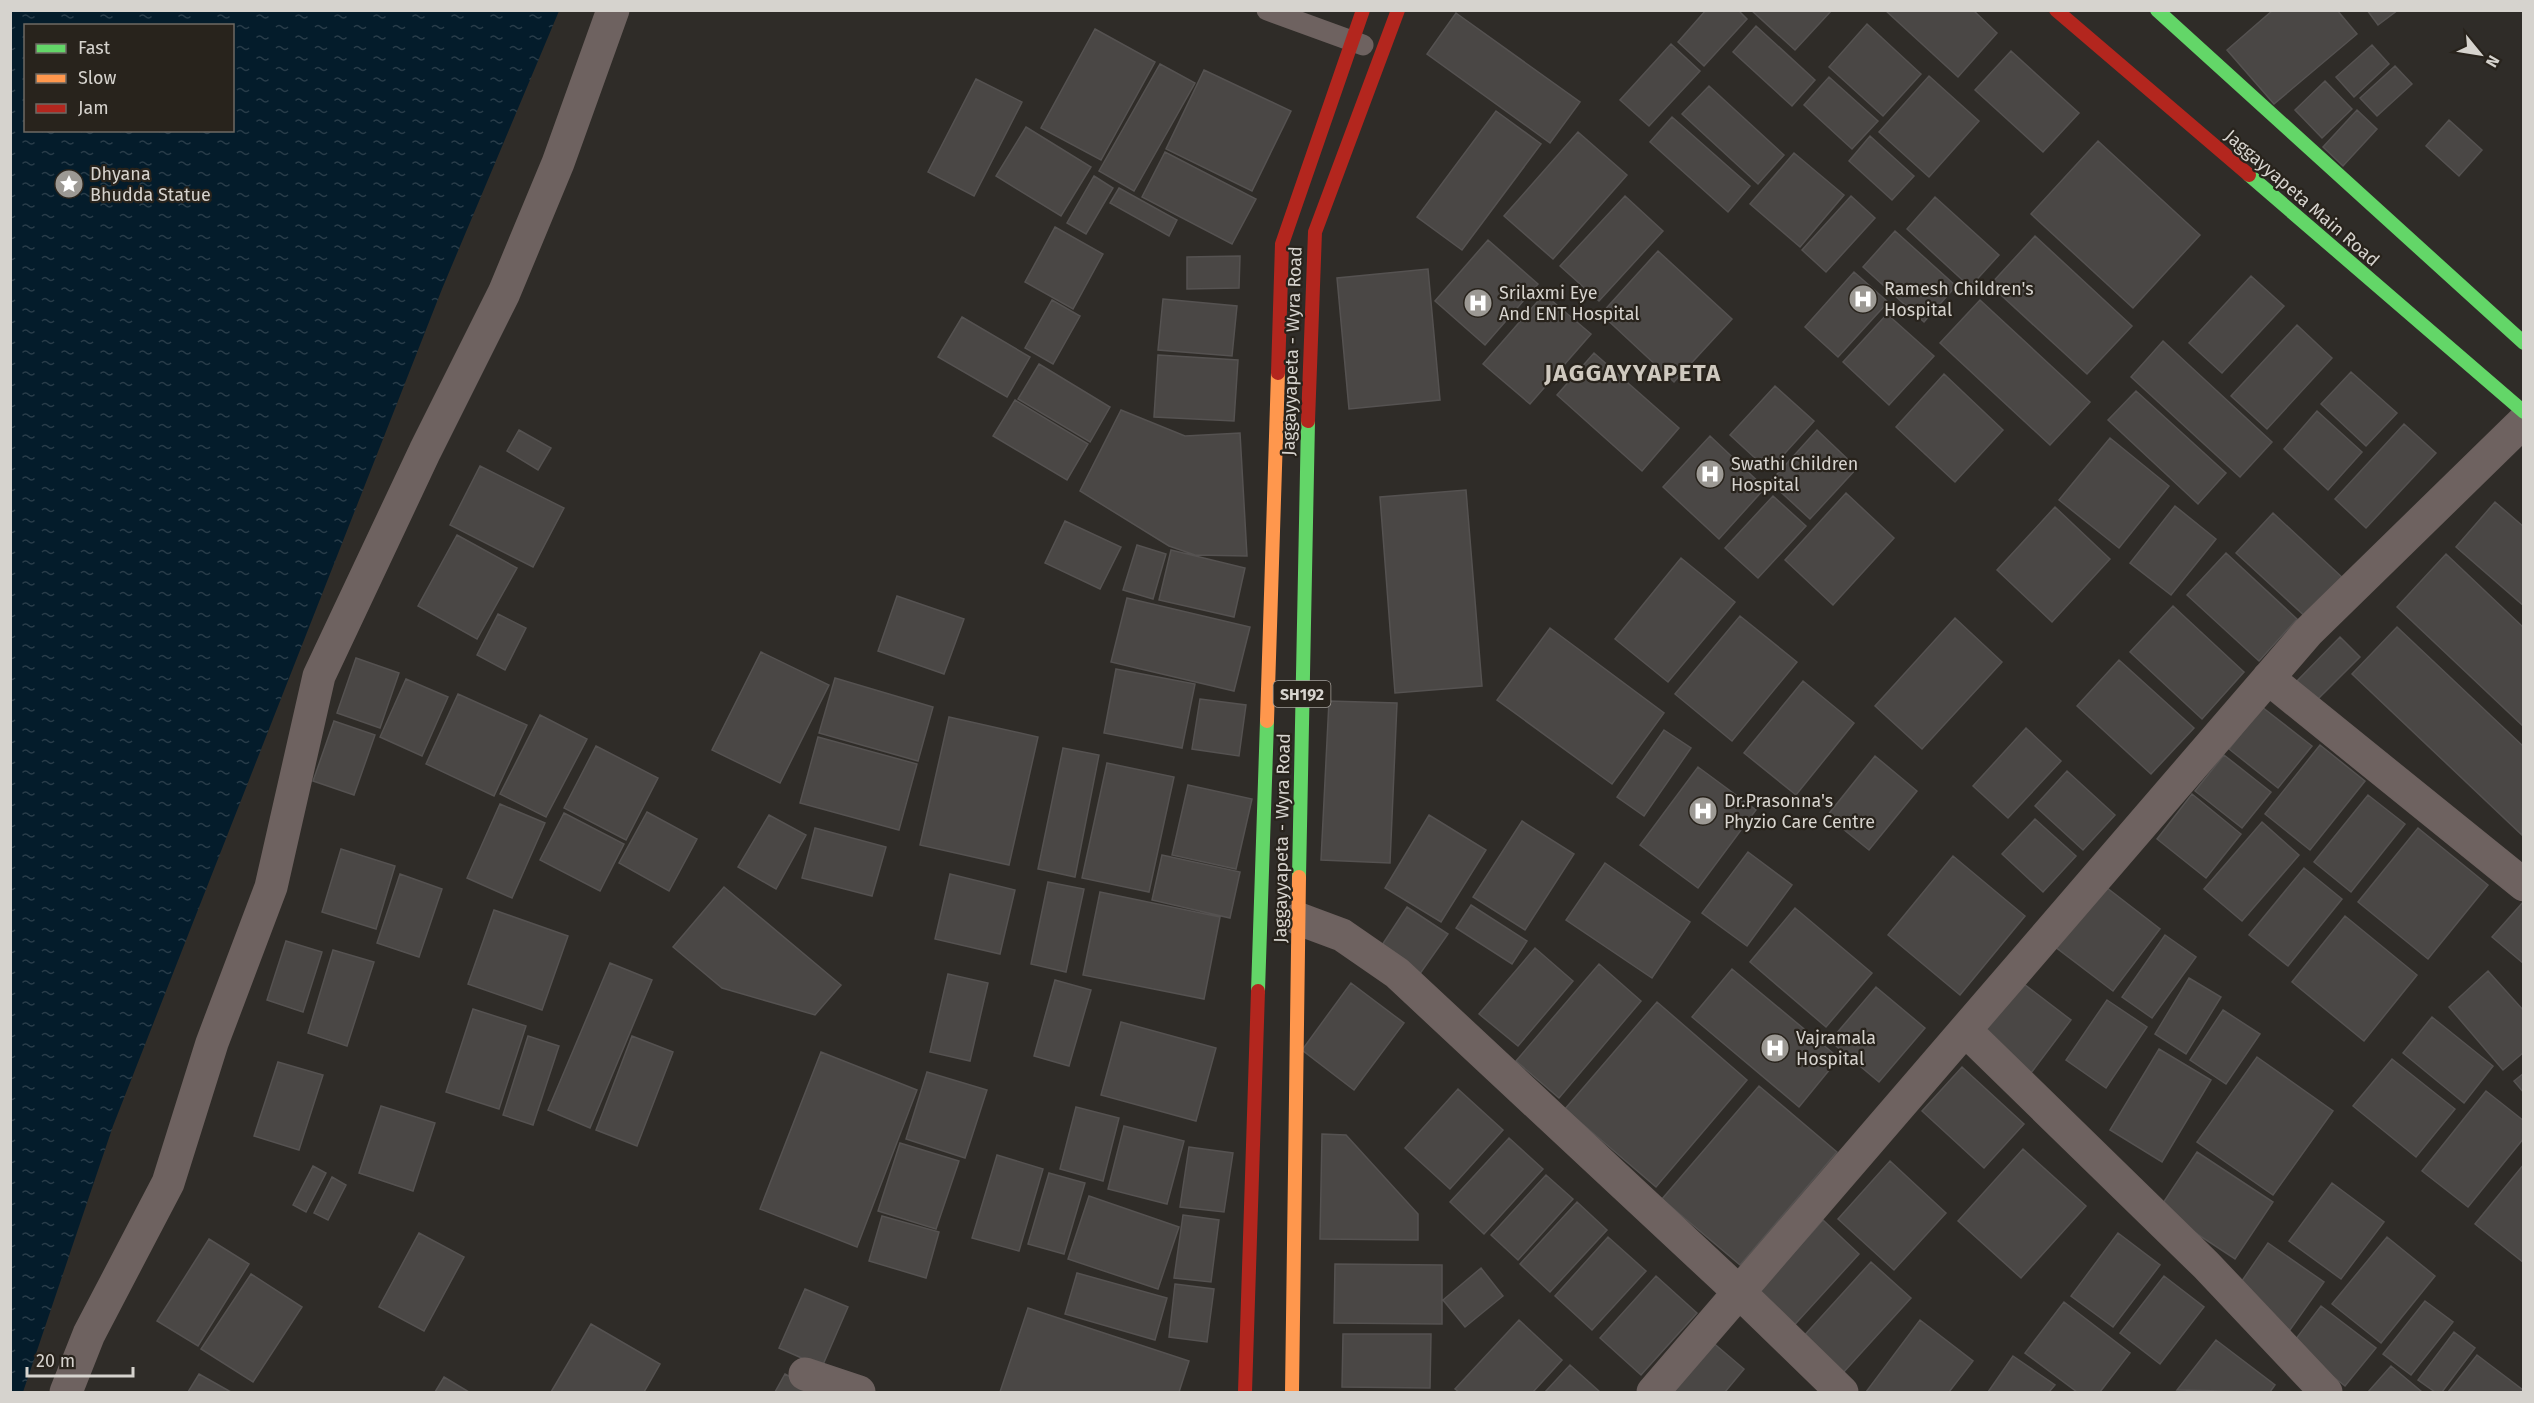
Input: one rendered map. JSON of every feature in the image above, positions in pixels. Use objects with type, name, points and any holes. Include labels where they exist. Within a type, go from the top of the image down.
[{"type":"main road","name":"SH192","points":[[1245,1392],[1282,244],[1363,10]]},
{"type":"main road","name":"Jaggayyapeta - Wyra Road","points":[[1292,1392],[1304,509],[1315,232],[1398,10]]},
{"type":"main road","name":"Jaggayyapeta Main Road","points":[[2056,10],[2523,412]]},
{"type":"main road","points":[[2157,10],[2523,343]]},
{"type":"street","points":[[66,1392],[90,1334],[168,1183],[212,1043],[271,887],[319,676],[415,471],[504,293],[558,163],[613,10]]},
{"type":"street","points":[[1653,1392],[2308,632],[2523,421]]},
{"type":"street","points":[[2268,678],[2523,885]]},
{"type":"street","points":[[1299,919],[1342,935],[1397,973],[1739,1292],[1842,1392]]},
{"type":"street","points":[[1965,1030],[2206,1265],[2326,1392]]},
{"type":"street","points":[[805,1374],[859,1392]]},
{"type":"lane","points":[[1267,10],[1383,52]]},
{"type":"water","points":[[10,11],[559,11],[442,289],[113,1126],[23,1392],[10,1392]]},
{"type":"building","points":[[1706,10],[1738,10],[1747,19],[1704,66],[1678,42]]},
{"type":"building","points":[[1751,10],[1832,10],[1795,50]]},
{"type":"building","points":[[1885,10],[1973,10],[1997,33],[1958,77]]},
{"type":"building","points":[[2273,10],[2337,10],[2357,34],[2274,104],[2227,50]]},
{"type":"building","points":[[2367,10],[2398,10],[2378,25]]},
{"type":"building","points":[[1456,13],[1580,102],[1550,143],[1427,54]]},
{"type":"building","points":[[1867,24],[1921,74],[1883,116],[1829,67]]},
{"type":"building","points":[[1756,26],[1815,80],[1792,106],[1733,52]]},
{"type":"building","points":[[1095,29],[1155,62],[1101,160],[1041,128]]},
{"type":"building","points":[[1671,44],[1700,71],[1649,126],[1620,100]]},
{"type":"building","points":[[2372,45],[2389,64],[2354,97],[2336,77]]},
{"type":"building","points":[[2011,51],[2079,113],[2043,152],[1975,90]]},
{"type":"building","points":[[1160,64],[1195,83],[1134,191],[1099,171]]},
{"type":"building","points":[[2395,66],[2412,84],[2377,116],[2360,98]]},
{"type":"building","points":[[1204,70],[1291,111],[1252,191],[1166,149]]},
{"type":"building","points":[[1929,76],[1979,121],[1929,177],[1879,132]]},
{"type":"building","points":[[1829,77],[1878,121],[1852,149],[1804,105]]},
{"type":"building","points":[[976,79],[1022,102],[974,196],[928,172]]},
{"type":"building","points":[[2325,81],[2352,109],[2322,138],[2295,110]]},
{"type":"building","points":[[1709,86],[1784,155],[1758,184],[1682,114]]},
{"type":"building","points":[[2357,110],[2377,129],[2343,166],[2323,147]]},
{"type":"building","points":[[1496,111],[1541,144],[1462,250],[1417,217]]},
{"type":"building","points":[[1672,117],[1750,186],[1728,212],[1650,142]]},
{"type":"building","points":[[2449,120],[2482,150],[2459,176],[2426,146]]},
{"type":"building","points":[[1026,127],[1091,167],[1061,216],[996,176]]},
{"type":"building","points":[[1578,132],[1627,175],[1553,259],[1504,216]]},
{"type":"building","points":[[1870,136],[1914,176],[1892,200],[1849,161]]},
{"type":"building","points":[[2098,141],[2200,235],[2133,308],[2031,214]]},
{"type":"building","points":[[1165,152],[1256,199],[1232,244],[1142,197]]},
{"type":"building","points":[[1794,153],[1844,195],[1800,247],[1750,204]]},
{"type":"building","points":[[1094,176],[1113,188],[1086,234],[1067,223]]},
{"type":"building","points":[[1119,188],[1177,220],[1169,236],[1110,203]]},
{"type":"building","points":[[1625,196],[1663,231],[1599,301],[1560,266]]},
{"type":"building","points":[[1851,196],[1875,218],[1826,272],[1802,250]]},
{"type":"building","points":[[1935,197],[1999,255],[1970,287],[1907,229]]},
{"type":"building","points":[[1055,227],[1103,254],[1073,309],[1025,282]]},
{"type":"building","points":[[1895,231],[1956,286],[1924,322],[1863,267]]},
{"type":"building","points":[[2035,236],[2132,326],[2087,374],[1990,285]]},
{"type":"building","points":[[1488,240],[1538,284],[1485,345],[1435,301]]},
{"type":"building","points":[[1658,251],[1732,319],[1674,382],[1601,314]]},
{"type":"building","points":[[1240,256],[1239,288],[1187,289],[1187,257]]},
{"type":"building","points":[[1428,269],[1440,400],[1349,409],[1337,278]]},
{"type":"building","points":[[1854,272],[1888,302],[1838,357],[1805,327]]},
{"type":"building","points":[[2251,276],[2284,306],[2222,373],[2189,343]]},
{"type":"building","points":[[1544,294],[1591,334],[1530,404],[1483,364]]},
{"type":"building","points":[[1163,299],[1237,306],[1232,356],[1158,350]]},
{"type":"building","points":[[1052,300],[1080,316],[1053,364],[1025,348]]},
{"type":"building","points":[[1980,300],[2090,402],[2050,445],[1940,343]]},
{"type":"building","points":[[1887,314],[1934,356],[1889,405],[1843,362]]},
{"type":"building","points":[[962,317],[1030,357],[1007,397],[938,357]]},
{"type":"building","points":[[2297,325],[2332,358],[2267,429],[2231,396]]},
{"type":"building","points":[[2163,341],[2272,442],[2240,477],[2131,377]]},
{"type":"building","points":[[1594,353],[1679,428],[1642,471],[1557,395]]},
{"type":"building","points":[[1158,355],[1238,360],[1234,421],[1154,417]]},
{"type":"building","points":[[1039,364],[1110,407],[1090,442],[1018,399]]},
{"type":"building","points":[[2351,372],[2397,413],[2366,446],[2321,404]]},
{"type":"building","points":[[1944,374],[2003,430],[1955,482],[1896,427]]},
{"type":"building","points":[[1775,386],[1814,421],[1769,471],[1730,435]]},
{"type":"building","points":[[2136,391],[2226,473],[2198,504],[2108,420]]},
{"type":"building","points":[[1015,400],[1088,444],[1067,480],[993,436]]},
{"type":"building","points":[[1121,410],[1185,436],[1240,433],[1247,556],[1195,555],[1169,546],[1080,491]]},
{"type":"building","points":[[2317,411],[2362,452],[2328,490],[2284,449]]},
{"type":"building","points":[[2404,424],[2436,453],[2366,528],[2335,499]]},
{"type":"building","points":[[519,430],[551,448],[538,470],[507,451]]},
{"type":"building","points":[[1817,430],[1857,468],[1810,519],[1770,482]]},
{"type":"building","points":[[1710,436],[1765,488],[1719,539],[1663,487]]},
{"type":"building","points":[[2110,438],[2169,486],[2119,548],[2059,500]]},
{"type":"building","points":[[480,466],[564,508],[533,567],[450,525]]},
{"type":"building","points":[[1466,490],[1482,686],[1395,693],[1380,497]]},
{"type":"building","points":[[1846,493],[1894,538],[1833,605],[1785,560]]},
{"type":"building","points":[[1773,496],[1806,526],[1758,578],[1725,548]]},
{"type":"building","points":[[2495,502],[2524,527],[2524,606],[2456,547]]},
{"type":"building","points":[[2175,506],[2216,539],[2171,595],[2130,563]]},
{"type":"building","points":[[2055,507],[2110,559],[2052,622],[1997,570]]},
{"type":"building","points":[[2273,513],[2345,580],[2309,620],[2236,553]]},
{"type":"building","points":[[1065,521],[1121,547],[1100,589],[1045,563]]},
{"type":"building","points":[[457,535],[517,568],[477,639],[418,606]]},
{"type":"building","points":[[1137,545],[1166,554],[1153,599],[1123,590]]},
{"type":"building","points":[[1171,550],[1245,568],[1234,617],[1159,600]]},
{"type":"building","points":[[2226,553],[2297,619],[2259,661],[2187,595]]},
{"type":"building","points":[[2446,554],[2524,628],[2524,727],[2397,607]]},
{"type":"building","points":[[1681,558],[1735,602],[1668,682],[1615,639]]},
{"type":"building","points":[[897,596],[964,619],[944,674],[878,651]]},
{"type":"building","points":[[1127,598],[1250,627],[1234,691],[1111,662]]},
{"type":"building","points":[[2173,606],[2244,672],[2202,719],[2130,652]]},
{"type":"building","points":[[498,614],[526,628],[505,670],[477,655]]},
{"type":"building","points":[[1740,616],[1797,662],[1732,741],[1675,694]]},
{"type":"building","points":[[1955,618],[2002,662],[1922,749],[1875,706]]},
{"type":"building","points":[[2397,627],[2524,747],[2522,835],[2352,674]]},
{"type":"building","points":[[1550,628],[1664,713],[1612,784],[1497,700]]},
{"type":"building","points":[[2340,637],[2360,657],[2313,704],[2294,684]]},
{"type":"building","points":[[761,652],[829,685],[780,783],[712,750]]},
{"type":"building","points":[[356,658],[399,673],[380,728],[337,713]]},
{"type":"building","points":[[2119,660],[2194,728],[2151,774],[2077,706]]},
{"type":"building","points":[[1116,669],[1195,684],[1182,748],[1104,733]]},
{"type":"building","points":[[835,678],[933,707],[918,761],[819,733]]},
{"type":"building","points":[[406,679],[448,697],[422,756],[380,737]]},
{"type":"building","points":[[1803,681],[1854,723],[1796,795],[1744,753]]},
{"type":"building","points":[[458,694],[527,725],[494,796],[426,764]]},
{"type":"building","points":[[1200,699],[1246,705],[1239,756],[1192,749]]},
{"type":"building","points":[[1329,701],[1397,703],[1390,863],[1321,860]]},
{"type":"building","points":[[2262,707],[2312,746],[2278,788],[2229,749]]},
{"type":"building","points":[[540,715],[587,739],[546,817],[500,794]]},
{"type":"building","points":[[949,717],[1038,737],[1009,865],[920,845]]},
{"type":"building","points":[[334,721],[375,735],[354,795],[313,781]]},
{"type":"building","points":[[2026,728],[2061,761],[2008,818],[1973,786]]},
{"type":"building","points":[[1664,730],[1691,748],[1644,816],[1617,797]]},
{"type":"building","points":[[818,737],[917,764],[899,830],[800,803]]},
{"type":"building","points":[[2320,745],[2365,781],[2310,850],[2265,814]]},
{"type":"building","points":[[596,746],[658,778],[626,840],[564,808]]},
{"type":"building","points":[[1063,748],[1099,755],[1075,877],[1038,869]]},
{"type":"building","points":[[2224,755],[2271,792],[2242,828],[2195,791]]},
{"type":"building","points":[[1875,756],[1917,791],[1869,850],[1827,816]]},
{"type":"building","points":[[1107,763],[1174,777],[1149,892],[1082,878]]},
{"type":"building","points":[[1698,767],[1756,810],[1698,888],[1640,845]]},
{"type":"building","points":[[2067,771],[2115,815],[2083,850],[2035,806]]},
{"type":"building","points":[[1188,785],[1252,799],[1236,869],[1172,855]]},
{"type":"building","points":[[2192,794],[2241,834],[2206,878],[2157,839]]},
{"type":"building","points":[[2368,795],[2405,824],[2351,892],[2314,862]]},
{"type":"building","points":[[500,804],[545,823],[512,898],[467,878]]},
{"type":"building","points":[[647,812],[697,839],[669,891],[619,863]]},
{"type":"building","points":[[564,813],[624,844],[600,891],[540,860]]},
{"type":"building","points":[[769,815],[806,835],[776,889],[738,867]]},
{"type":"building","points":[[1429,815],[1486,850],[1441,922],[1385,888]]},
{"type":"building","points":[[2035,819],[2076,856],[2043,892],[2002,854]]},
{"type":"building","points":[[1522,821],[1574,854],[1525,930],[1473,897]]},
{"type":"building","points":[[2262,822],[2299,855],[2242,921],[2204,889]]},
{"type":"building","points":[[815,828],[886,847],[872,896],[802,878]]},
{"type":"building","points":[[2418,828],[2488,885],[2428,959],[2358,902]]},
{"type":"building","points":[[341,849],[395,866],[376,929],[322,912]]},
{"type":"building","points":[[1748,852],[1792,885],[1747,946],[1702,913]]},
{"type":"building","points":[[1162,855],[1240,872],[1230,918],[1152,900]]},
{"type":"building","points":[[1953,856],[2025,916],[1960,995],[1888,935]]},
{"type":"building","points":[[1605,863],[1690,922],[1652,978],[1566,920]]},
{"type":"building","points":[[2304,868],[2342,899],[2288,966],[2249,935]]},
{"type":"building","points":[[400,874],[442,889],[419,957],[377,943]]},
{"type":"building","points":[[950,874],[1015,890],[1000,954],[935,939]]},
{"type":"building","points":[[1048,882],[1084,889],[1066,972],[1031,964]]},
{"type":"building","points":[[2102,884],[2160,929],[2113,991],[2054,946]]},
{"type":"building","points":[[724,887],[841,985],[815,1015],[722,988],[673,947]]},
{"type":"building","points":[[1100,892],[1220,917],[1204,999],[1083,975]]},
{"type":"building","points":[[2524,901],[2524,964],[2492,937]]},
{"type":"building","points":[[1471,905],[1527,941],[1512,964],[1456,928]]},
{"type":"building","points":[[1407,907],[1448,934],[1417,978],[1378,951]]},
{"type":"building","points":[[1795,908],[1872,973],[1826,1027],[1750,962]]},
{"type":"building","points":[[494,910],[568,936],[542,1010],[468,984]]},
{"type":"building","points":[[2345,916],[2417,975],[2364,1041],[2292,982]]},
{"type":"building","points":[[2165,935],[2196,957],[2152,1018],[2122,997]]},
{"type":"building","points":[[286,941],[322,952],[303,1012],[267,1000]]},
{"type":"building","points":[[1535,948],[1573,981],[1518,1046],[1479,1014]]},
{"type":"building","points":[[333,950],[374,962],[347,1046],[308,1033]]},
{"type":"building","points":[[610,963],[652,980],[590,1128],[548,1110]]},
{"type":"building","points":[[1599,964],[1641,1001],[1559,1098],[1516,1061]]},
{"type":"building","points":[[1732,969],[1839,1058],[1799,1107],[1692,1017]]},
{"type":"building","points":[[2488,971],[2524,1011],[2524,1052],[2503,1070],[2449,1007]]},
{"type":"building","points":[[948,974],[988,983],[970,1061],[930,1052]]},
{"type":"building","points":[[2189,978],[2221,997],[2186,1054],[2155,1034]]},
{"type":"building","points":[[1055,980],[1091,990],[1069,1066],[1034,1056]]},
{"type":"building","points":[[2020,981],[2071,1020],[2031,1073],[1980,1033]]},
{"type":"building","points":[[1351,983],[1404,1023],[1354,1090],[1302,1050]]},
{"type":"building","points":[[1876,987],[1925,1028],[1879,1082],[1830,1041]]},
{"type":"building","points":[[2107,1000],[2147,1027],[2106,1088],[2066,1060]]},
{"type":"building","points":[[1657,1002],[1747,1080],[1656,1187],[1565,1109]]},
{"type":"building","points":[[473,1009],[526,1026],[499,1109],[446,1092]]},
{"type":"building","points":[[2223,1010],[2260,1034],[2226,1084],[2190,1060]]},
{"type":"building","points":[[2432,1017],[2493,1066],[2464,1103],[2403,1053]]},
{"type":"building","points":[[1121,1022],[1216,1048],[1196,1121],[1101,1095]]},
{"type":"building","points":[[528,1036],[559,1046],[533,1125],[503,1115]]},
{"type":"building","points":[[632,1036],[673,1052],[637,1146],[596,1130]]},
{"type":"building","points":[[2159,1049],[2211,1080],[2162,1162],[2110,1130]]},
{"type":"building","points":[[821,1052],[917,1090],[857,1247],[760,1209]]},
{"type":"building","points":[[2257,1057],[2333,1111],[2273,1195],[2197,1142]]},
{"type":"building","points":[[2392,1059],[2455,1109],[2416,1157],[2353,1106]]},
{"type":"building","points":[[278,1062],[323,1075],[299,1150],[254,1136]]},
{"type":"building","points":[[1962,1067],[2024,1124],[1984,1168],[1922,1111]]},
{"type":"building","points":[[927,1072],[987,1090],[965,1158],[906,1139]]},
{"type":"building","points":[[2524,1073],[2524,1093],[2514,1081]]},
{"type":"building","points":[[1759,1086],[1837,1152],[1740,1265],[1662,1199]]},
{"type":"building","points":[[1458,1089],[1503,1130],[1450,1189],[1405,1148]]},
{"type":"building","points":[[2486,1091],[2524,1121],[2524,1138],[2468,1207],[2422,1171]]},
{"type":"building","points":[[381,1106],[435,1123],[413,1191],[359,1173]]},
{"type":"building","points":[[1076,1107],[1119,1118],[1103,1181],[1060,1169]]},
{"type":"building","points":[[1124,1126],[1184,1141],[1167,1204],[1108,1189]]},
{"type":"building","points":[[1322,1134],[1346,1135],[1418,1214],[1418,1240],[1320,1239]]},
{"type":"building","points":[[1509,1138],[1543,1169],[1484,1234],[1450,1202]]},
{"type":"building","points":[[900,1143],[959,1161],[936,1229],[878,1211]]},
{"type":"building","points":[[1189,1147],[1233,1153],[1224,1212],[1180,1207]]},
{"type":"building","points":[[2023,1149],[2086,1206],[2021,1278],[1958,1221]]},
{"type":"building","points":[[2197,1152],[2273,1202],[2235,1259],[2159,1209]]},
{"type":"building","points":[[997,1155],[1043,1169],[1019,1251],[972,1238]]},
{"type":"building","points":[[1890,1161],[1946,1213],[1894,1270],[1838,1219]]},
{"type":"building","points":[[2524,1164],[2524,1263],[2475,1224]]},
{"type":"building","points":[[313,1166],[326,1173],[306,1212],[293,1205]]},
{"type":"building","points":[[1049,1173],[1085,1183],[1064,1254],[1028,1244]]},
{"type":"building","points":[[1546,1175],[1573,1199],[1518,1260],[1491,1235]]},
{"type":"building","points":[[332,1177],[346,1185],[328,1220],[314,1213]]},
{"type":"building","points":[[2332,1183],[2384,1222],[2341,1279],[2289,1241]]},
{"type":"building","points":[[1089,1196],[1179,1227],[1158,1289],[1068,1259]]},
{"type":"building","points":[[1577,1202],[1607,1230],[1550,1292],[1520,1264]]},
{"type":"building","points":[[1183,1215],[1219,1220],[1211,1282],[1174,1278]]},
{"type":"building","points":[[882,1216],[939,1232],[926,1278],[869,1261]]},
{"type":"building","points":[[1823,1220],[1859,1254],[1789,1331],[1753,1298]]},
{"type":"building","points":[[419,1233],[464,1257],[424,1331],[379,1307]]},
{"type":"building","points":[[2118,1233],[2160,1265],[2113,1327],[2071,1296]]},
{"type":"building","points":[[1608,1237],[1646,1271],[1592,1330],[1555,1296]]},
{"type":"building","points":[[2387,1237],[2435,1276],[2381,1343],[2332,1304]]},
{"type":"building","points":[[209,1239],[249,1264],[198,1346],[157,1321]]},
{"type":"building","points":[[2268,1243],[2324,1282],[2290,1330],[2235,1291]]},
{"type":"building","points":[[1871,1262],[1911,1298],[1842,1374],[1802,1338]]},
{"type":"building","points":[[1335,1264],[1442,1265],[1442,1324],[1334,1323]]},
{"type":"building","points":[[1481,1268],[1503,1296],[1465,1327],[1443,1300]]},
{"type":"building","points":[[1077,1273],[1167,1298],[1155,1340],[1065,1314]]},
{"type":"building","points":[[251,1274],[302,1307],[253,1382],[201,1349]]},
{"type":"building","points":[[1656,1276],[1697,1313],[1641,1375],[1600,1338]]},
{"type":"building","points":[[2164,1276],[2204,1307],[2160,1364],[2120,1333]]},
{"type":"building","points":[[1175,1284],[1214,1289],[1207,1342],[1169,1337]]},
{"type":"building","points":[[805,1289],[848,1307],[822,1367],[779,1348]]},
{"type":"building","points":[[2425,1301],[2453,1322],[2411,1375],[2383,1354]]},
{"type":"building","points":[[2064,1302],[2130,1353],[2100,1392],[2077,1392],[2025,1353]]},
{"type":"building","points":[[2321,1306],[2376,1348],[2345,1386],[2292,1344]]},
{"type":"building","points":[[1028,1308],[1189,1361],[1179,1392],[1000,1392]]},
{"type":"building","points":[[1519,1320],[1562,1360],[1533,1392],[1459,1392],[1455,1389]]},
{"type":"building","points":[[1920,1320],[1973,1361],[1949,1392],[1866,1392]]},
{"type":"building","points":[[591,1324],[660,1364],[644,1392],[551,1392]]},
{"type":"building","points":[[2454,1332],[2475,1348],[2442,1392],[2435,1392],[2418,1380]]},
{"type":"building","points":[[1343,1334],[1431,1334],[1430,1388],[1342,1387]]},
{"type":"building","points":[[2216,1340],[2275,1385],[2270,1392],[2177,1390]]},
{"type":"building","points":[[1711,1341],[1744,1369],[1725,1392],[1669,1392]]},
{"type":"building","points":[[2477,1355],[2523,1390],[2522,1392],[2448,1392]]},
{"type":"building","points":[[2013,1356],[2055,1385],[2049,1392],[1988,1392]]},
{"type":"building","points":[[1570,1365],[1600,1392],[1545,1392]]},
{"type":"building","points":[[2391,1366],[2422,1392],[2368,1392]]},
{"type":"building","points":[[199,1374],[231,1392],[188,1392]]},
{"type":"building","points":[[785,1374],[818,1392],[775,1392]]},
{"type":"building","points":[[444,1377],[469,1392],[435,1392]]},
{"type":"traffic: fast","points":[[2157,10],[2524,343]]},
{"type":"traffic: fast","points":[[2249,175],[2524,412]]},
{"type":"traffic: fast","points":[[1299,877],[1308,421]]},
{"type":"traffic: fast","points":[[1258,991],[1267,721]]},
{"type":"traffic: slow","points":[[1267,721],[1278,373]]},
{"type":"traffic: slow","points":[[1292,1392],[1299,877]]},
{"type":"traffic: jam","points":[[1278,373],[1282,244],[1363,10]]},
{"type":"traffic: jam","points":[[1308,421],[1315,232],[1398,10]]},
{"type":"traffic: jam","points":[[2056,10],[2249,175]]},
{"type":"traffic: jam","points":[[1245,1392],[1258,991]]},
{"type":"place","name":"Dhyana Bhudda Statue","points":[[69,184]]},
{"type":"place","name":"Ramesh Children's Hospital","points":[[1863,299]]},
{"type":"place","name":"Srilaxmi Eye And ENT Hospital","points":[[1478,303]]},
{"type":"place","name":"Swathi Children Hospital","points":[[1710,474]]},
{"type":"place","name":"Dr.Prasonna's Phyzio Care Centre","points":[[1703,811]]},
{"type":"place","name":"Vajramala Hospital","points":[[1775,1048]]},
{"type":"district","name":"JAGGAYYAPETA","points":[[1633,373]]}]
